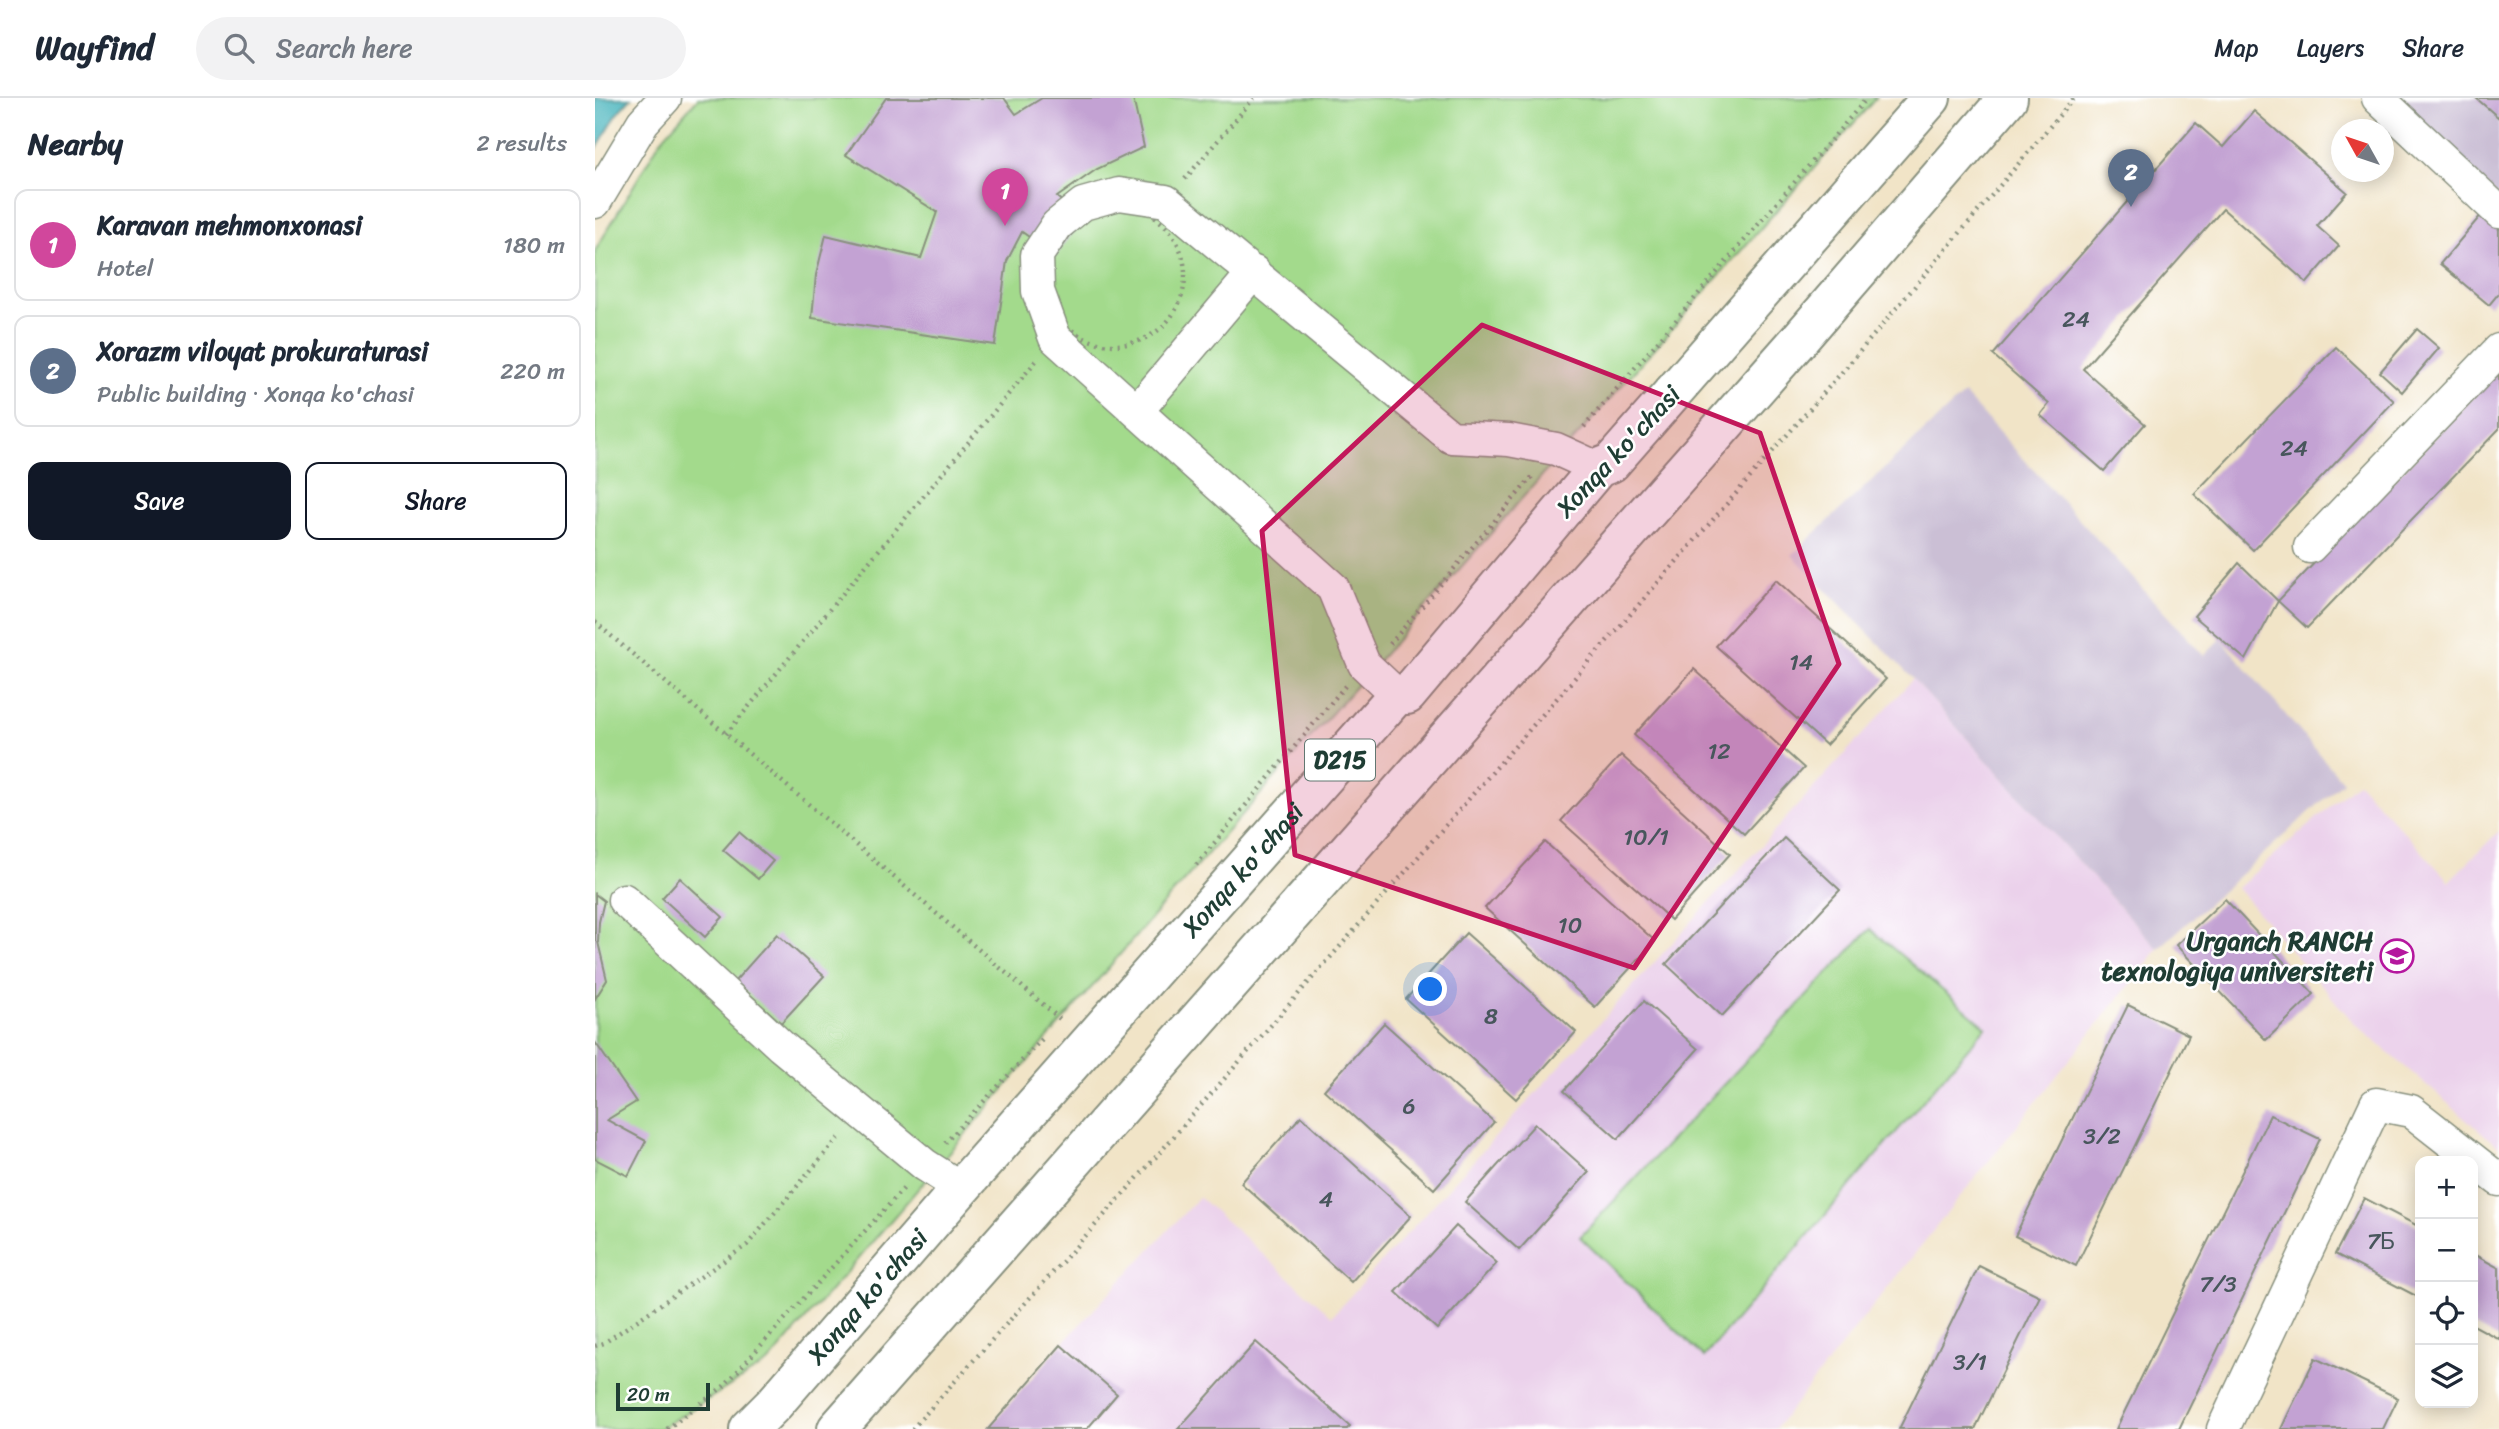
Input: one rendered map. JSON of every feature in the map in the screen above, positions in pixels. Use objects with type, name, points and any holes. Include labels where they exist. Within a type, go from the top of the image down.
[{"type":"main road","name":"Xonqa ko'chasi","points":[[749,1429],[774,1404],[961,1188],[1397,695],[1407,695],[1598,468],[1611,463],[1931,98]]},
{"type":"main road","name":"D215","points":[[837,1429],[1798,341],[2008,98]]},
{"type":"main road","points":[[1750,305],[1798,341]]},
{"type":"street","points":[[595,202],[643,122],[665,98]]},
{"type":"street","points":[[2378,98],[2499,212]]},
{"type":"street","points":[[1397,695],[1363,664],[1333,588],[1055,338],[1038,291],[1037,255],[1057,225],[1083,204],[1119,194],[1166,201],[1451,437],[1509,440],[1556,449],[1598,468]]},
{"type":"street","points":[[1137,411],[1254,272]]},
{"type":"street","points":[[2310,547],[2499,350]]},
{"type":"street","points":[[624,900],[781,1046],[925,1165],[961,1188]]},
{"type":"street","points":[[2223,1429],[2376,1104],[2411,1111],[2499,1180]]},
{"type":"path","points":[[1166,201],[1254,98]]},
{"type":"path","points":[[1189,873],[1363,664],[1372,664],[1556,449],[1566,448],[1867,98]]},
{"type":"path","points":[[912,1429],[1143,1172],[1850,363],[2074,98]]},
{"type":"path","points":[[1119,205],[1140,209],[1160,220],[1174,237],[1183,257],[1185,279],[1181,301],[1170,320],[1151,335],[1128,344],[1103,345],[1080,337],[1061,321],[1049,300],[1044,276],[1048,252],[1060,230],[1077,216],[1097,207],[1119,205]]},
{"type":"path","points":[[726,734],[1055,338]]},
{"type":"path","points":[[595,622],[1060,1019]]},
{"type":"path","points":[[1051,1029],[1067,1012]]},
{"type":"path","points":[[667,1429],[724,1386],[1042,1039]]},
{"type":"path","points":[[595,1346],[604,1343],[747,1245],[861,1112]]},
{"type":"highlighted area","points":[[1482,325],[1760,433],[1839,664],[1634,968],[1295,855],[1262,531]]},
{"type":"shaded area","points":[[2388,98],[2499,98],[2499,197]]},
{"type":"shaded area","points":[[1964,394],[2204,656],[2221,639],[2343,782],[2158,949],[1913,679],[1792,555]]},
{"type":"shaded area","points":[[1913,679],[2158,949],[1775,1429],[988,1429],[1061,1345],[1199,1197],[1332,1316]]},
{"type":"shaded area","name":"Urganch RANCH texnologiya universiteti","points":[[2358,782],[2449,881],[2499,831],[2499,1147],[2355,1024],[2237,888]]},
{"type":"green space","points":[[698,98],[1876,98],[1172,894],[769,1362],[659,1429],[595,1429],[595,251],[660,141]]},
{"type":"green space","points":[[1870,929],[1986,1027],[1704,1357],[1580,1237]]},
{"type":"water","points":[[595,98],[631,98],[619,111],[595,151]]},
{"type":"building","points":[[886,98],[1004,98],[1016,114],[1042,98],[1133,98],[1144,147],[1097,169],[1057,197],[1084,221],[1056,256],[1022,232],[1007,261],[995,345],[812,318],[816,275],[826,235],[921,258],[937,212],[846,155]]},
{"type":"building","points":[[2476,98],[2499,98],[2499,118]]},
{"type":"building","points":[[2254,111],[2331,178],[2331,182],[2336,182],[2347,192],[2317,226],[2339,246],[2307,283],[2223,209],[2083,369],[2145,424],[2104,471],[2040,415],[2049,404],[1993,355],[2196,123],[2223,147]]},
{"type":"building","points":[[2482,214],[2499,229],[2499,293],[2489,305],[2440,264]]},
{"type":"building","points":[[2417,329],[2439,348],[2402,392],[2380,372]]},
{"type":"building","points":[[2336,347],[2394,401],[2253,550],[2194,494]]},
{"type":"building","points":[[2499,370],[2499,429],[2307,628],[2278,601]]},
{"type":"building","points":[[2239,563],[2278,601],[2246,660],[2194,616]]},
{"type":"building","points":[[1776,580],[1886,679],[1826,745],[1716,646]]},
{"type":"building","points":[[1694,669],[1804,768],[1744,834],[1634,735]]},
{"type":"building","points":[[1621,755],[1730,854],[1671,920],[1561,821]]},
{"type":"building","points":[[739,832],[773,861],[758,879],[723,850]]},
{"type":"building","points":[[1784,838],[1840,890],[1722,1016],[1666,964]]},
{"type":"building","points":[[1545,842],[1655,941],[1595,1007],[1485,908]]},
{"type":"building","points":[[680,878],[723,917],[705,937],[662,898]]},
{"type":"building","points":[[595,894],[604,901],[598,942],[607,980],[595,999]]},
{"type":"building","points":[[2225,899],[2314,994],[2266,1040],[2176,945]]},
{"type":"building","points":[[1466,933],[1576,1032],[1516,1099],[1406,999]]},
{"type":"building","points":[[777,934],[824,976],[781,1023],[735,981]]},
{"type":"building","points":[[1644,1001],[1698,1049],[1618,1139],[1564,1091]]},
{"type":"building","points":[[2128,1005],[2189,1035],[2076,1266],[2015,1236]]},
{"type":"building","points":[[1384,1023],[1494,1122],[1434,1189],[1324,1090]]},
{"type":"building","points":[[595,1042],[636,1102],[607,1120],[646,1141],[628,1176],[595,1159]]},
{"type":"building","points":[[2270,1115],[2320,1139],[2179,1429],[2116,1429]]},
{"type":"building","points":[[1301,1116],[1411,1216],[1351,1282],[1241,1183]]},
{"type":"building","points":[[1535,1124],[1589,1172],[1519,1250],[1465,1202]]},
{"type":"building","points":[[2364,1198],[2415,1224],[2415,1295],[2335,1254]]},
{"type":"building","points":[[1456,1226],[1497,1263],[1437,1329],[1396,1292]]},
{"type":"building","points":[[2478,1257],[2499,1268],[2499,1339],[2478,1328]]},
{"type":"building","points":[[1979,1266],[2040,1296],[1975,1429],[1899,1429]]},
{"type":"building","points":[[1256,1342],[1350,1426],[1347,1429],[1178,1429]]},
{"type":"building","points":[[1061,1345],[1117,1394],[1087,1429],[988,1429]]},
{"type":"building","points":[[2315,1358],[2398,1398],[2383,1429],[2281,1429]]},
{"type":"place","name":"Xorazm viloyat prokuraturasi","points":[[2131,207]]},
{"type":"place","name":"Karavan mehmonxonasi","points":[[1005,226]]},
{"type":"place","name":"Urganch RANCH texnologiya universiteti","points":[[2397,956]]}]
